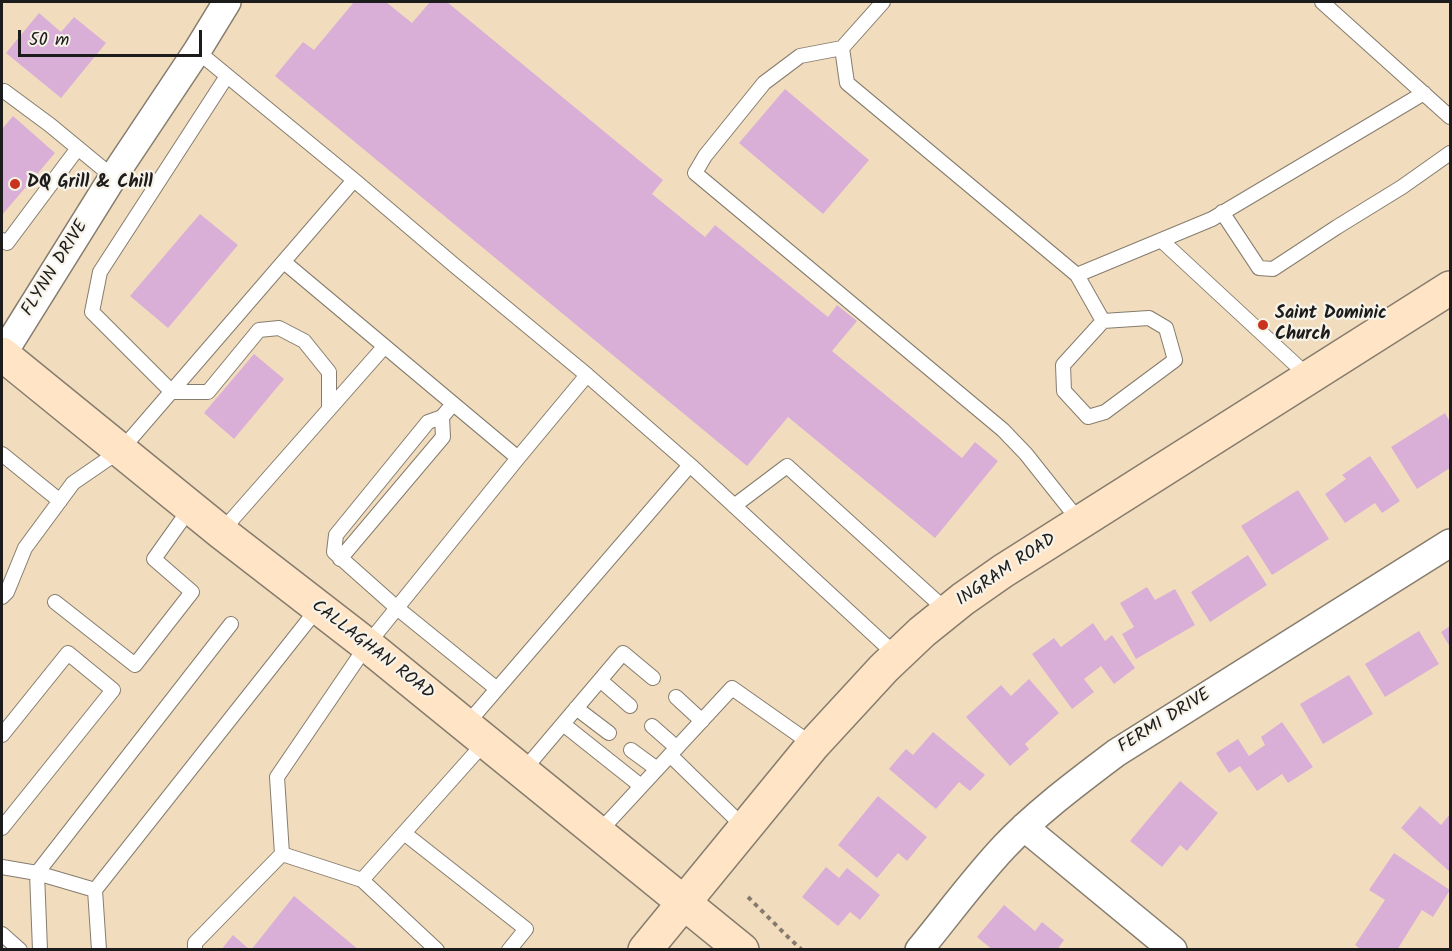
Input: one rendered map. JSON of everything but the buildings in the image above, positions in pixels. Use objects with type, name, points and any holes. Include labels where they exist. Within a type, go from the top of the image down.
[{"type":"main road","name":"INGRAM ROAD","points":[[645,950],[813,745],[884,668],[922,632],[1003,571],[1450,288]]},
{"type":"main road","name":"CALLAGHAN ROAD","points":[[2,354],[221,532],[367,645],[742,950]]},
{"type":"street","name":"FLYNN DRIVE","points":[[2,354],[113,177],[227,2]]},
{"type":"street","name":"FERMI DRIVE","points":[[919,950],[1003,848],[1074,785],[1116,753],[1450,543]]},
{"type":"street","points":[[1024,827],[1173,950]]},
{"type":"lane","points":[[883,2],[842,48],[800,56],[764,83],[705,156],[695,172],[1003,430],[1026,454],[1080,522]]},
{"type":"lane","points":[[1322,2],[1450,117]]},
{"type":"lane","points":[[842,48],[847,83],[1077,275],[1103,321]]},
{"type":"lane","points":[[197,51],[587,375],[690,465],[897,656]]},
{"type":"lane","points":[[227,76],[100,272],[92,312],[172,392],[208,392],[259,330],[279,328],[304,341],[329,372],[329,410]]},
{"type":"lane","points":[[2,92],[4,91],[50,125],[113,177]]},
{"type":"lane","points":[[1077,275],[1212,219],[1424,93]]},
{"type":"lane","points":[[2,240],[7,243],[78,148]]},
{"type":"lane","points":[[1222,212],[1259,268],[1273,269],[1402,187],[1450,153]]},
{"type":"lane","points":[[2,597],[7,592],[25,549],[73,483],[121,450],[354,180]]},
{"type":"lane","points":[[1161,240],[1309,377]]},
{"type":"lane","points":[[284,262],[518,458]]},
{"type":"lane","points":[[1149,318],[1166,328],[1175,360],[1105,412],[1088,417],[1064,391],[1063,365],[1103,321],[1149,318]]},
{"type":"lane","points":[[221,532],[384,347]]},
{"type":"lane","points":[[195,950],[195,943],[282,854],[277,777],[367,645],[587,375]]},
{"type":"lane","points":[[453,404],[442,417],[428,422],[336,535],[334,552],[397,608],[497,689]]},
{"type":"lane","points":[[340,559],[443,437],[442,417]]},
{"type":"lane","points":[[2,454],[60,501]]},
{"type":"lane","points":[[362,880],[404,833],[476,733],[497,689],[690,465]]},
{"type":"lane","points":[[734,506],[787,465],[947,612]]},
{"type":"lane","points":[[55,602],[135,665],[192,592],[154,559],[191,507]]},
{"type":"lane","points":[[99,950],[95,890],[318,608]]},
{"type":"lane","points":[[40,950],[36,873],[231,624]]},
{"type":"lane","points":[[523,771],[623,652],[653,678]]},
{"type":"lane","points":[[2,735],[69,653],[114,690],[2,828]]},
{"type":"lane","points":[[600,680],[630,706]]},
{"type":"lane","points":[[598,832],[732,688],[813,745]]},
{"type":"lane","points":[[676,697],[702,721]]},
{"type":"lane","points":[[576,708],[609,733]]},
{"type":"lane","points":[[563,724],[641,786]]},
{"type":"lane","points":[[652,726],[673,752],[745,828]]},
{"type":"lane","points":[[632,750],[657,770]]},
{"type":"lane","points":[[404,833],[526,929],[509,950]]},
{"type":"lane","points":[[282,854],[362,880],[437,950]]},
{"type":"lane","points":[[2,867],[36,873],[95,890]]},
{"type":"lane","points":[[2,934],[20,950]]},
{"type":"path","points":[[748,897],[802,950]]},
{"type":"place","name":"DQ Grill & Chill","points":[[15,184]]},
{"type":"place","name":"Saint Dominic Church","points":[[1263,325]]}]
